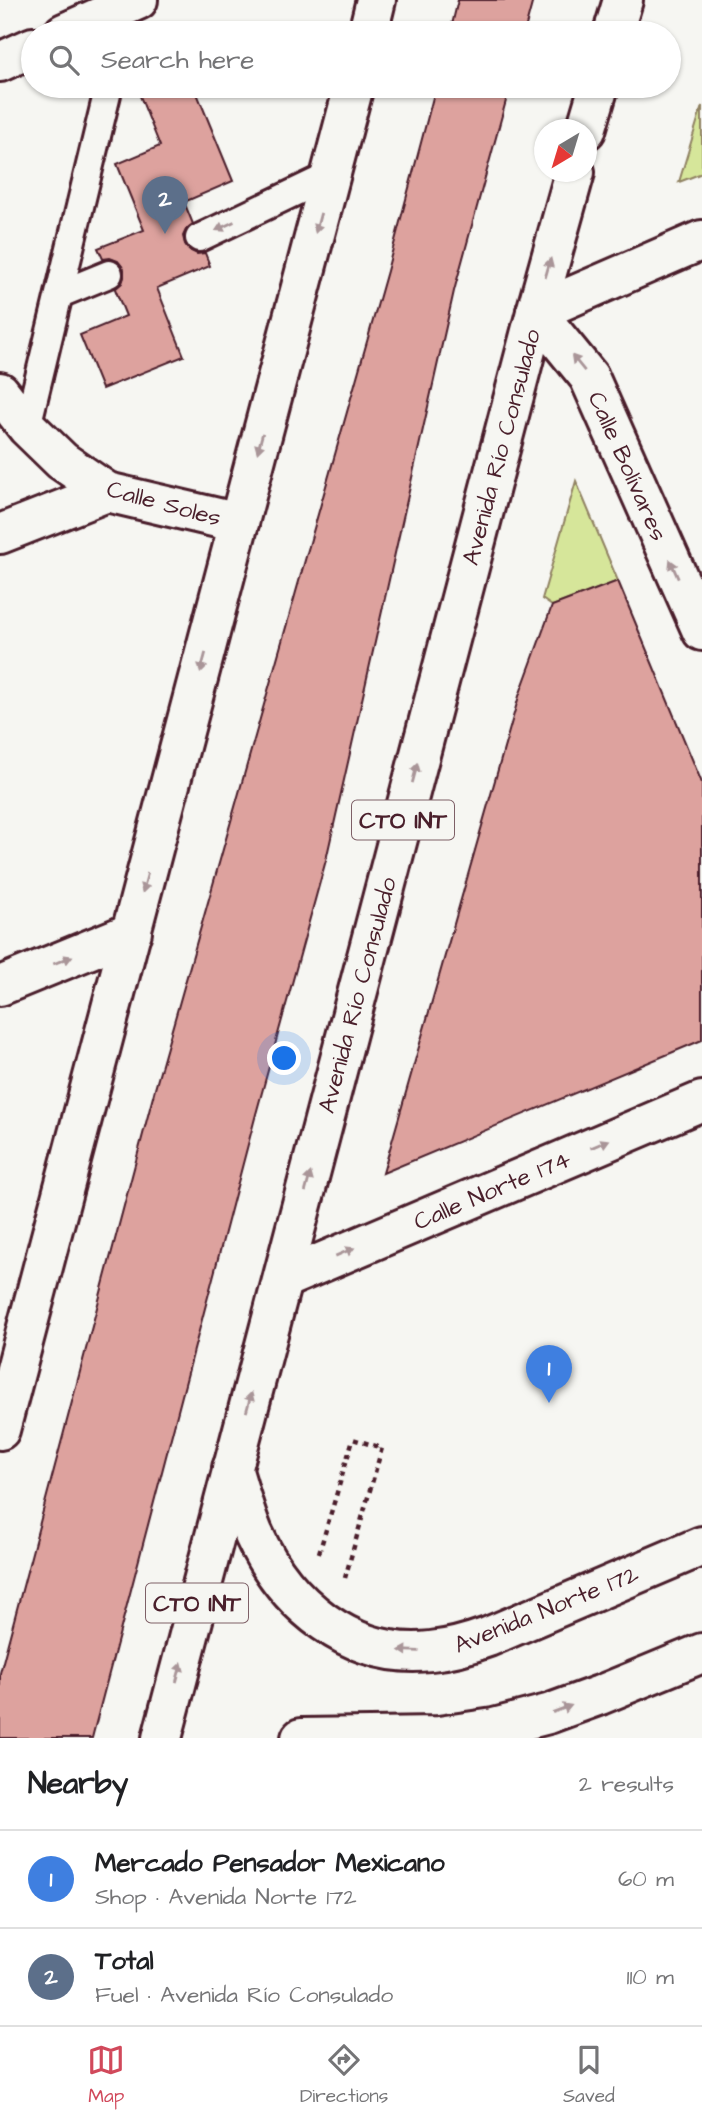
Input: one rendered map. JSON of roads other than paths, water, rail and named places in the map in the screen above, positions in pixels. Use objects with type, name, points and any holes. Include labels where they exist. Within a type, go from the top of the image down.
[{"type":"main road","points":[[371,21],[376,0]]},
{"type":"main road","points":[[617,21],[623,0]]},
{"type":"main road","points":[[101,21],[129,12]]},
{"type":"main road","points":[[0,62],[21,52]]},
{"type":"main road","points":[[0,1430],[7,1381],[132,932],[351,98]]},
{"type":"main road","points":[[589,119],[595,98]]},
{"type":"main road","name":"Avenida Río Consulado","points":[[162,1738],[572,182]]},
{"type":"main road","points":[[536,312],[702,240]]},
{"type":"main road","name":"Calle Bolívares","points":[[536,312],[589,377],[702,631]]},
{"type":"main road","name":"Calle Soles","points":[[0,392],[27,427],[62,461],[107,492],[239,523]]},
{"type":"main road","points":[[0,534],[107,492]]},
{"type":"main road","points":[[0,986],[132,932]]},
{"type":"main road","name":"Calle Norte 174","points":[[283,1279],[702,1101]]},
{"type":"main road","name":"Avenida Norte 172","points":[[232,1468],[254,1534],[273,1569],[291,1594],[313,1615],[338,1632],[366,1644],[396,1651],[428,1652],[458,1647],[488,1637],[702,1546]]},
{"type":"main road","points":[[301,1738],[439,1736],[494,1728],[574,1705],[702,1653]]},
{"type":"lane","points":[[27,427],[106,98]]},
{"type":"lane","points":[[199,239],[331,175]]},
{"type":"lane","points":[[60,294],[109,274]]},
{"type":"place","name":"Total","points":[[165,234]]},
{"type":"place","name":"Mercado Pensador Mexicano","points":[[549,1403]]}]
